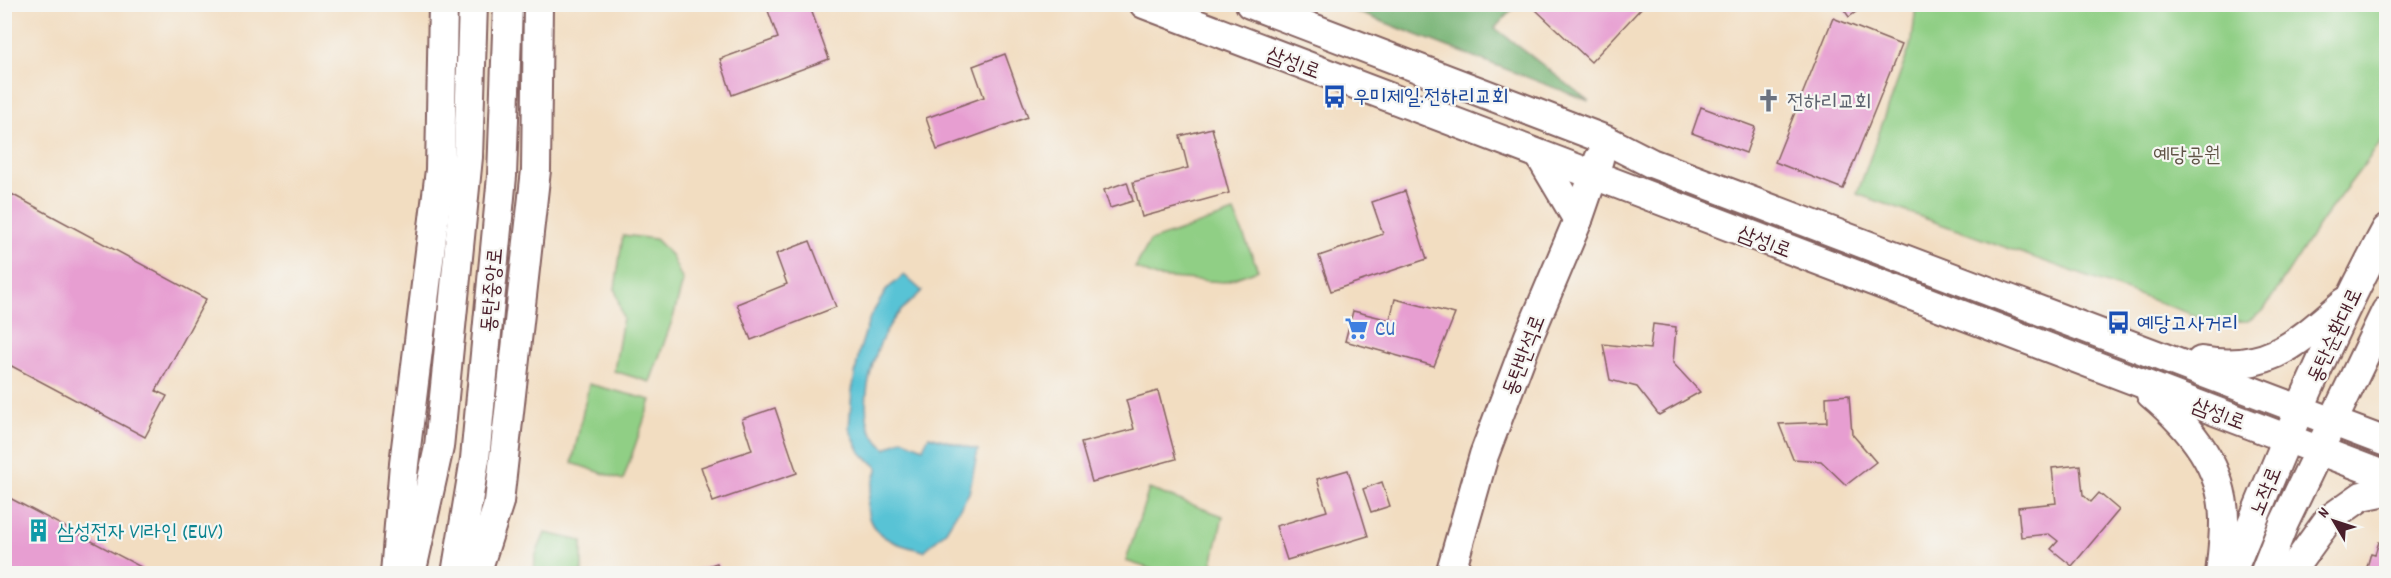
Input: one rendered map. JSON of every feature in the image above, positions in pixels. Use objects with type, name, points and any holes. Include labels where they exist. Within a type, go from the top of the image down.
[{"type":"street","points":[[394,573],[404,464],[440,170],[443,4]]},
{"type":"street","points":[[411,573],[439,447],[468,158],[473,4]]},
{"type":"street","name":"동탄중앙로","points":[[456,573],[475,459],[502,176],[508,4]]},
{"type":"street","points":[[476,573],[499,502],[536,170],[538,4]]},
{"type":"street","name":"삼성1로","points":[[1144,4],[2386,476]]},
{"type":"street","name":"삼성1로","points":[[1250,4],[1606,140],[1662,167],[2386,442]]},
{"type":"street","name":"동탄반석로","points":[[1450,573],[1484,455],[1529,336],[1578,220],[1606,140]]},
{"type":"street","points":[[1540,156],[1578,220]]},
{"type":"street","name":"동탄순환대로","points":[[2300,409],[2351,297],[2386,230]]},
{"type":"street","points":[[2149,353],[2210,363],[2237,364],[2274,356],[2295,343],[2351,297]]},
{"type":"street","name":"동탄순환대로","points":[[2332,422],[2386,311]]},
{"type":"street","points":[[2332,339],[2335,355],[2344,363],[2355,364],[2364,357]]},
{"type":"street","points":[[2138,382],[2187,428],[2199,443],[2217,477],[2222,495],[2224,521],[2220,573]]},
{"type":"street","name":"노작로","points":[[2231,573],[2300,409]]},
{"type":"street","name":"노작로","points":[[2275,567],[2318,450],[2332,422]]},
{"type":"street","points":[[2243,543],[2264,537],[2275,567],[2328,520],[2362,496],[2386,491]]},
{"type":"green space","points":[[1339,5],[1516,5],[1495,28],[1589,101]]},
{"type":"green space","name":"예당공원","points":[[1916,5],[2386,5],[2386,136],[2322,220],[2263,311],[2248,321],[2213,322],[1857,194],[1912,41]]},
{"type":"green space","points":[[1234,212],[1258,270],[1224,282],[1156,277],[1135,268],[1150,241]]},
{"type":"green space","points":[[623,235],[655,239],[671,255],[683,281],[673,318],[650,382],[614,371],[623,318],[615,289]]},
{"type":"green space","points":[[589,384],[651,400],[623,480],[572,463]]},
{"type":"green space","points":[[1149,489],[1223,516],[1210,573],[1163,573],[1126,561]]},
{"type":"green space","points":[[545,533],[582,541],[582,573],[534,573],[535,557]]},
{"type":"water","points":[[904,275],[922,291],[890,324],[877,351],[867,396],[866,410],[871,431],[886,449],[902,439],[923,448],[929,436],[978,450],[969,493],[945,532],[924,551],[890,540],[876,530],[871,523],[867,509],[878,468],[860,452],[849,428],[852,391],[859,352],[870,317],[887,289]]},
{"type":"building","points":[[776,4],[809,4],[829,59],[732,95],[720,59],[778,38],[767,8]]},
{"type":"building","points":[[1541,4],[1645,4],[1591,62],[1536,10]]},
{"type":"building","points":[[1840,4],[1867,4],[1849,17]]},
{"type":"building","points":[[1833,18],[1901,45],[1843,189],[1775,162]]},
{"type":"building","points":[[1005,54],[1028,117],[937,150],[926,118],[984,97],[973,66]]},
{"type":"building","points":[[1701,107],[1755,127],[1746,153],[1692,133]]},
{"type":"building","points":[[1212,128],[1229,193],[1142,217],[1133,182],[1188,168],[1180,136]]},
{"type":"building","points":[[1127,182],[1133,201],[1110,208],[1104,190]]},
{"type":"building","points":[[4,190],[206,299],[156,391],[167,396],[145,437],[4,362]]},
{"type":"building","points":[[1405,191],[1427,259],[1331,291],[1319,256],[1383,234],[1372,202]]},
{"type":"building","points":[[810,241],[836,307],[751,340],[737,304],[787,284],[776,254]]},
{"type":"building","points":[[1395,299],[1455,314],[1434,366],[1345,341],[1353,311],[1390,320]]},
{"type":"building","points":[[1653,324],[1676,327],[1673,363],[1700,392],[1659,415],[1637,387],[1610,380],[1603,344],[1650,349]]},
{"type":"building","points":[[1158,391],[1176,459],[1092,482],[1081,443],[1134,429],[1126,400]]},
{"type":"building","points":[[1849,395],[1852,434],[1876,462],[1846,485],[1821,461],[1793,459],[1779,424],[1827,422],[1826,397]]},
{"type":"building","points":[[775,408],[797,473],[713,502],[701,467],[752,450],[742,419]]},
{"type":"building","points":[[2080,465],[2083,495],[2091,502],[2099,493],[2119,510],[2072,566],[2051,549],[2058,541],[2049,534],[2021,537],[2018,507],[2056,503],[2052,468]]},
{"type":"building","points":[[1348,470],[1368,536],[1287,560],[1276,526],[1327,511],[1317,479]]},
{"type":"building","points":[[1382,482],[1390,506],[1371,512],[1363,489]]},
{"type":"building","name":"삼성전자 V1라인 (EUV)","points":[[4,495],[143,568],[141,574],[4,574]]},
{"type":"building","points":[[2379,542],[2386,544],[2386,574],[2365,574],[2371,553],[2375,554]]},
{"type":"building","points":[[717,563],[721,574],[686,574],[686,573]]},
{"type":"place","name":"우미제일.전하리교회","points":[[1335,96]]},
{"type":"place","name":"전하리교회","points":[[1769,101]]},
{"type":"place","name":"예당고사거리","points":[[2119,323]]},
{"type":"place","name":"CU","points":[[1357,328]]},
{"type":"place","name":"삼성전자 V1라인 (EUV)","points":[[39,531]]}]
